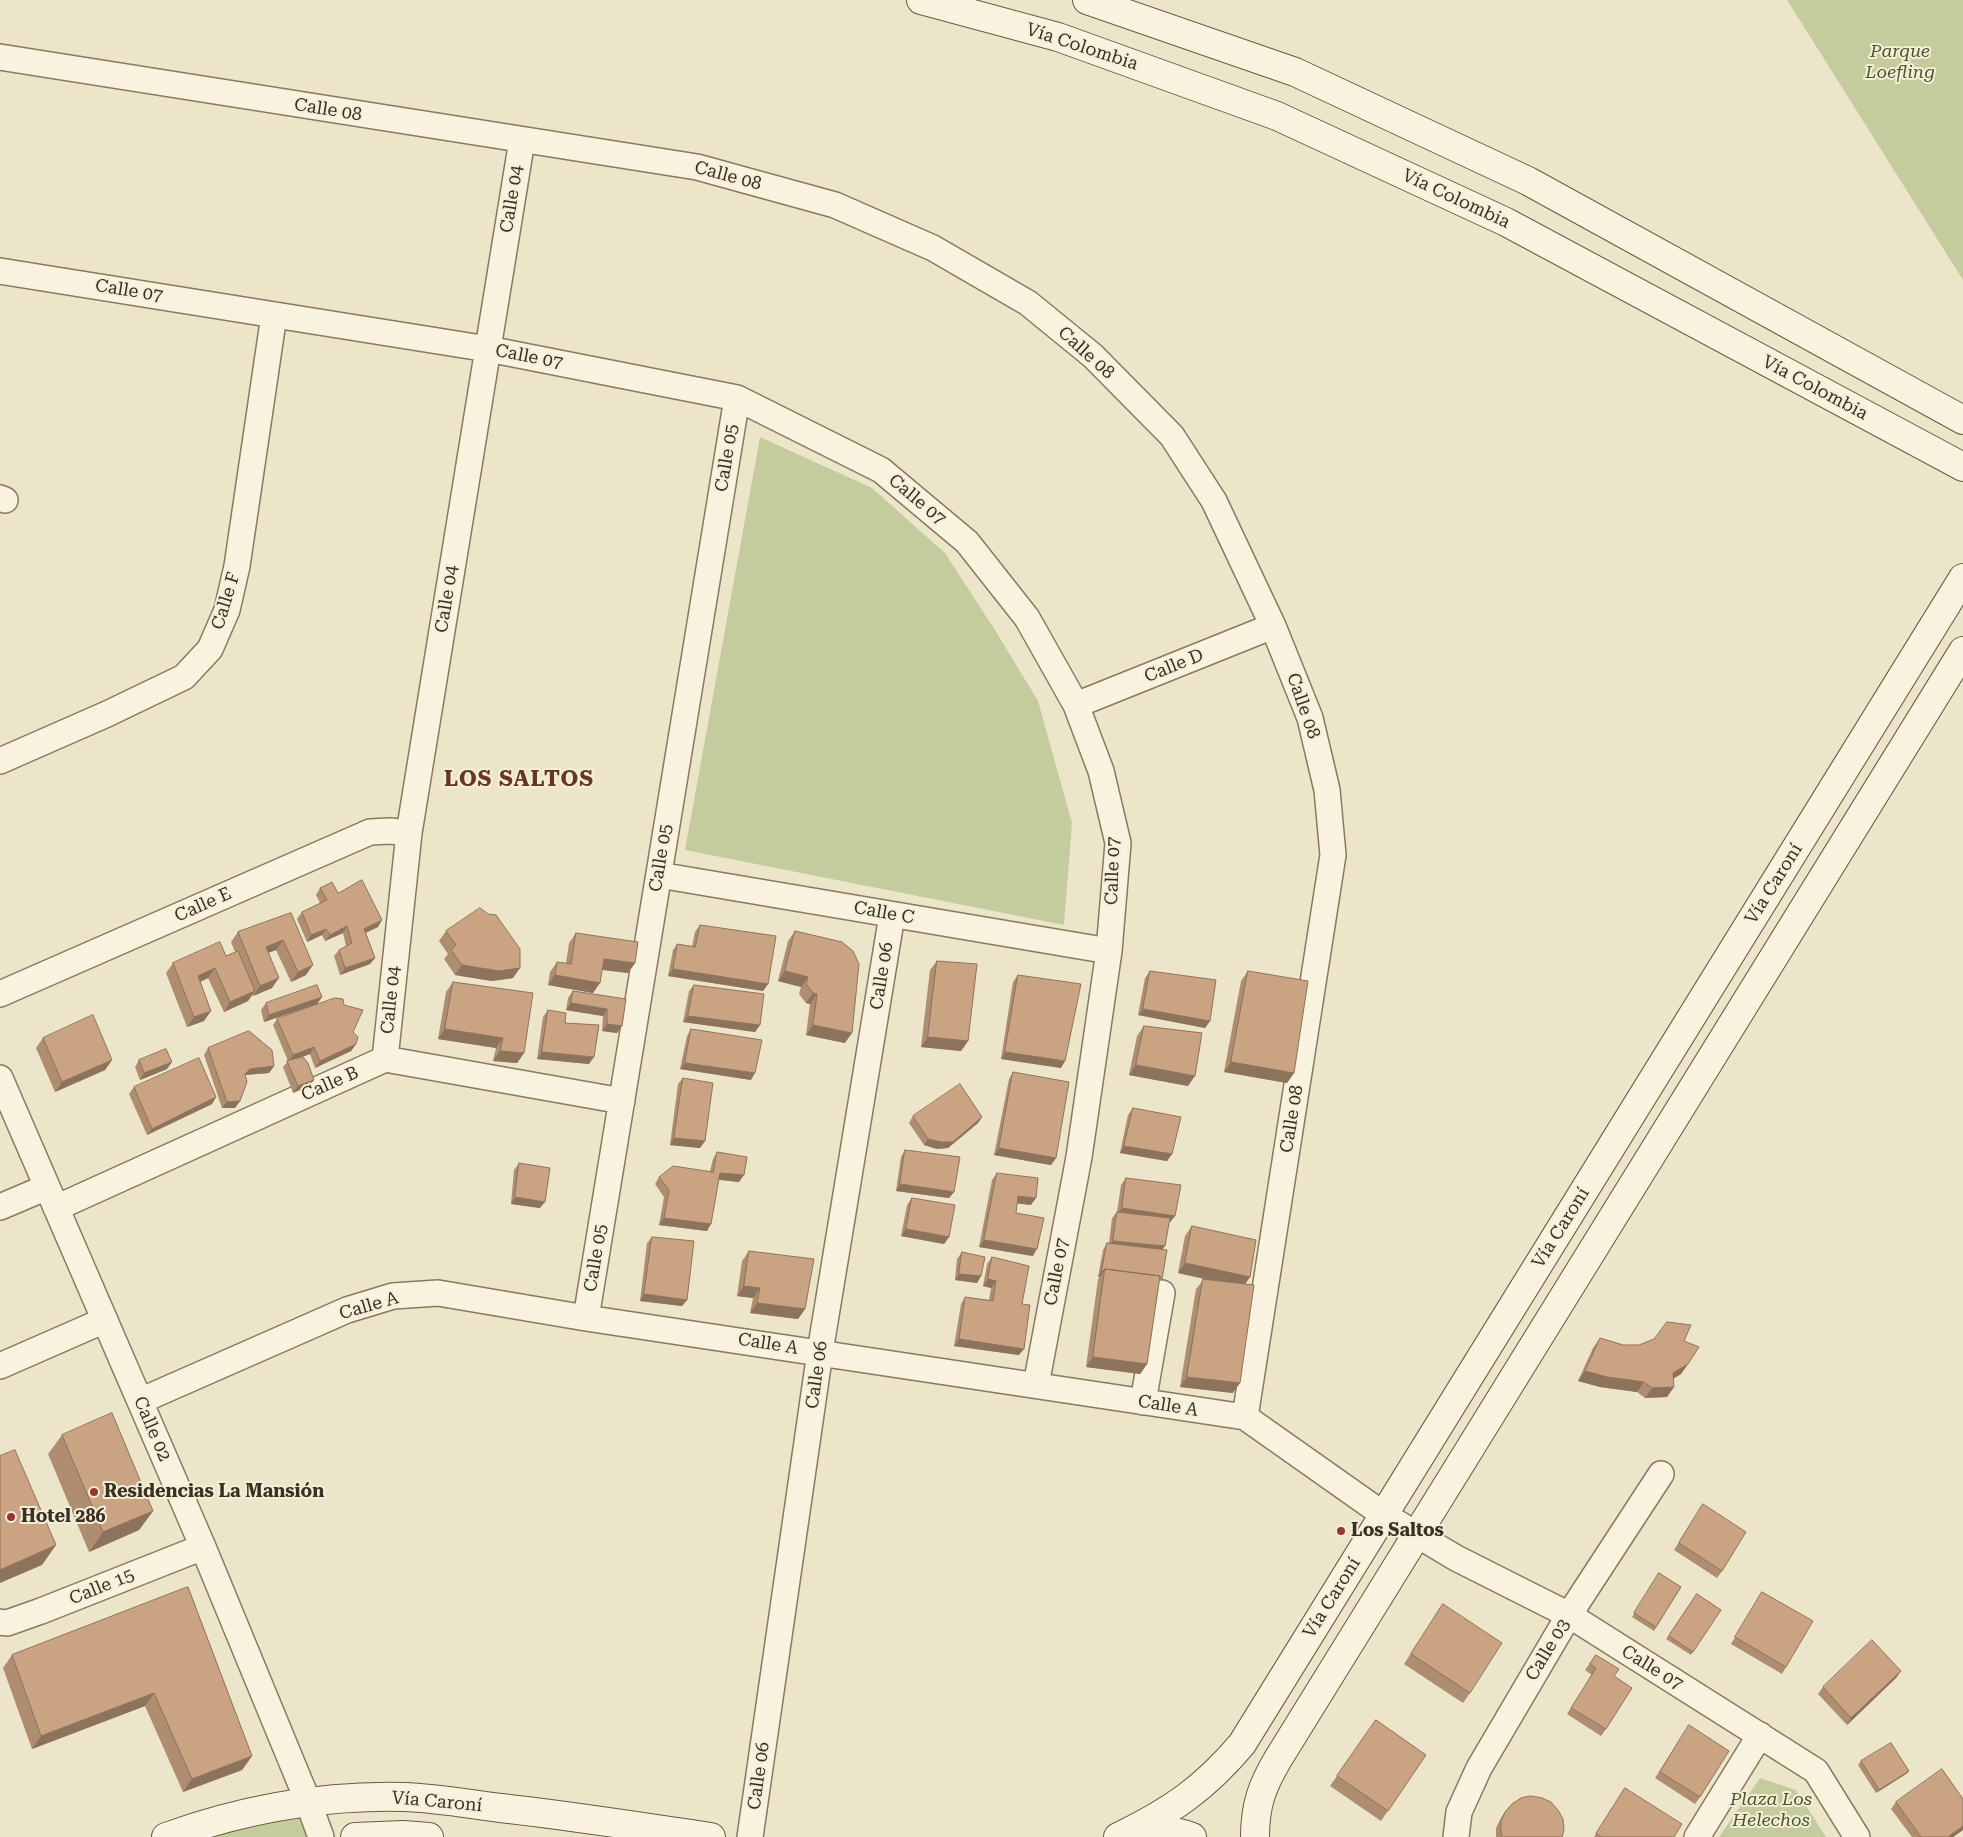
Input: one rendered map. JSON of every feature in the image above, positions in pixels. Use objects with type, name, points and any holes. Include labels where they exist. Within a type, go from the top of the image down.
[{"type":"main road","name":"Vía Colombia","points":[[920,0],[1058,37],[1277,116],[1506,222],[1960,467]]},
{"type":"main road","points":[[1087,0],[1295,72],[1528,181],[1963,420]]},
{"type":"main road","name":"Vía Caroní","points":[[1119,1837],[1150,1822],[1178,1805],[1203,1786],[1242,1744],[1963,578]]},
{"type":"main road","points":[[1255,1837],[1258,1798],[1266,1780],[1963,651]]},
{"type":"main road","name":"Vía Caroní","points":[[166,1837],[215,1821],[262,1809],[374,1798],[436,1800],[711,1837]]},
{"type":"main road","points":[[1119,1837],[1164,1829],[1192,1837]]},
{"type":"main road","name":"Vía Caroní","points":[[354,1837],[403,1835],[429,1837]]},
{"type":"street","name":"Calle 08","points":[[0,57],[697,167],[835,205],[932,248],[1028,303],[1093,356],[1172,436],[1214,501],[1273,626],[1310,718],[1327,790],[1333,855],[1245,1417]]},
{"type":"street","name":"Calle 04","points":[[385,1059],[409,833],[522,140]]},
{"type":"street","name":"Calle 07","points":[[0,271],[488,349],[737,398],[881,470],[967,542],[1027,618],[1076,705],[1101,771],[1118,843],[1109,951],[1079,1157],[1036,1385]]},
{"type":"street","name":"Calle F","points":[[0,760],[107,714],[184,677],[210,649],[227,610],[237,566],[274,315]]},
{"type":"street","name":"Calle 05","points":[[586,1318],[737,398]]},
{"type":"street","name":"Calle D","points":[[1076,705],[1273,626]]},
{"type":"street","name":"Calle E","points":[[0,994],[370,832],[390,831],[409,833]]},
{"type":"street","name":"Calle C","points":[[659,875],[1109,951]]},
{"type":"street","name":"Calle 06","points":[[750,1837],[820,1352],[892,915]]},
{"type":"street","points":[[385,1059],[622,1101]]},
{"type":"street","name":"Calle B","points":[[0,1208],[52,1197],[385,1059]]},
{"type":"street","name":"Calle 02","points":[[0,1078],[203,1547],[321,1837]]},
{"type":"street","name":"Calle A","points":[[140,1401],[347,1310],[393,1296],[438,1293],[586,1318],[1245,1417],[1384,1515],[1417,1534]]},
{"type":"street","points":[[1143,1402],[1162,1293]]},
{"type":"street","points":[[0,1366],[105,1320]]},
{"type":"street","name":"Calle 03","points":[[1456,1837],[1459,1812],[1479,1768],[1569,1615],[1662,1474]]},
{"type":"street","name":"Calle 07","points":[[1417,1534],[1456,1558],[1569,1615],[1816,1771],[1856,1837]]},
{"type":"street","name":"Calle 15","points":[[0,1622],[7,1623],[41,1611],[203,1547]]},
{"type":"street","points":[[1697,1837],[1760,1735]]},
{"type":"green space","name":"Parque Loefling","points":[[1787,0],[1963,0],[1963,280]]},
{"type":"green space","points":[[760,437],[872,488],[945,553],[995,630],[1038,701],[1072,823],[1064,925],[685,850]]},
{"type":"green space","name":"Plaza Los Helechos","points":[[1760,1778],[1796,1790],[1826,1837],[1719,1837]]},
{"type":"green space","points":[[309,1804],[321,1837],[166,1837]]},
{"type":"building","points":[[362,880],[382,920],[364,929],[375,958],[345,968],[339,950],[352,943],[347,926],[330,935],[326,929],[311,935],[302,912],[327,900],[320,888],[332,882],[338,893]]},
{"type":"building","points":[[480,908],[488,914],[496,915],[520,949],[520,968],[499,971],[462,965],[451,950],[456,945],[446,931]]},
{"type":"building","points":[[291,913],[313,965],[298,972],[283,940],[266,947],[279,978],[260,986],[238,932]]},
{"type":"building","points":[[700,925],[776,936],[768,984],[673,969],[677,944],[695,947]]},
{"type":"building","points":[[795,931],[842,942],[853,951],[859,964],[852,1033],[813,1025],[817,994],[813,993],[806,984],[808,977],[785,971]]},
{"type":"building","points":[[576,933],[638,942],[635,963],[604,959],[600,983],[555,975],[557,962],[571,964]]},
{"type":"building","points":[[220,942],[226,956],[238,951],[255,991],[230,1002],[215,968],[198,976],[211,1011],[194,1017],[173,963]]},
{"type":"building","points":[[937,961],[977,964],[968,1041],[928,1037]]},
{"type":"building","points":[[1150,971],[1216,980],[1210,1021],[1143,1009]]},
{"type":"building","points":[[1248,971],[1308,981],[1294,1073],[1231,1062]]},
{"type":"building","points":[[1018,975],[1081,984],[1065,1061],[1005,1052]]},
{"type":"building","points":[[453,982],[533,993],[524,1053],[500,1051],[503,1038],[445,1029]]},
{"type":"building","points":[[317,985],[322,997],[269,1015],[266,1003]]},
{"type":"building","points":[[694,985],[764,994],[760,1025],[688,1016]]},
{"type":"building","points":[[573,991],[626,999],[622,1026],[607,1024],[607,1009],[571,1003]]},
{"type":"building","points":[[335,998],[343,999],[344,1005],[363,1010],[353,1032],[358,1037],[356,1044],[320,1061],[314,1047],[293,1055],[277,1019]]},
{"type":"building","points":[[548,1010],[566,1013],[565,1023],[599,1025],[594,1057],[542,1052]]},
{"type":"building","points":[[93,1015],[112,1060],[62,1082],[43,1038]]},
{"type":"building","points":[[1144,1026],[1202,1033],[1195,1076],[1136,1065]]},
{"type":"building","points":[[691,1029],[762,1040],[755,1073],[685,1063]]},
{"type":"building","points":[[249,1031],[272,1050],[274,1066],[250,1069],[245,1074],[247,1082],[240,1101],[227,1102],[208,1048]]},
{"type":"building","points":[[166,1049],[172,1062],[144,1073],[139,1060]]},
{"type":"building","points":[[303,1057],[308,1063],[314,1080],[298,1086],[287,1061]]},
{"type":"building","points":[[199,1058],[216,1097],[152,1129],[134,1087]]},
{"type":"building","points":[[1013,1072],[1069,1082],[1056,1158],[999,1148]]},
{"type":"building","points":[[683,1078],[713,1083],[705,1141],[674,1138]]},
{"type":"building","points":[[960,1084],[982,1117],[953,1142],[928,1139],[913,1116]]},
{"type":"building","points":[[1133,1108],[1181,1117],[1172,1154],[1124,1146]]},
{"type":"building","points":[[905,1150],[960,1157],[954,1192],[900,1184]]},
{"type":"building","points":[[717,1152],[747,1157],[744,1175],[720,1173],[711,1224],[664,1218],[669,1190],[659,1177],[673,1166],[713,1172]]},
{"type":"building","points":[[519,1163],[550,1168],[545,1202],[515,1197]]},
{"type":"building","points":[[997,1173],[1038,1178],[1036,1198],[1018,1196],[1016,1213],[1044,1218],[1037,1249],[984,1240]]},
{"type":"building","points":[[1126,1178],[1181,1185],[1175,1216],[1122,1208]]},
{"type":"building","points":[[912,1198],[955,1205],[949,1237],[906,1229]]},
{"type":"building","points":[[1117,1212],[1170,1218],[1165,1246],[1113,1241]]},
{"type":"building","points":[[1192,1226],[1256,1240],[1250,1277],[1185,1263]]},
{"type":"building","points":[[652,1237],[694,1241],[687,1300],[644,1294]]},
{"type":"building","points":[[1107,1243],[1167,1250],[1162,1279],[1160,1276],[1102,1270]]},
{"type":"building","points":[[749,1251],[814,1259],[805,1309],[757,1303],[760,1288],[744,1286]]},
{"type":"building","points":[[962,1252],[985,1257],[981,1276],[959,1274]]},
{"type":"building","points":[[992,1257],[1029,1266],[1022,1304],[1030,1305],[1024,1349],[959,1339],[965,1297],[993,1301],[996,1281],[988,1279]]},
{"type":"building","points":[[1105,1269],[1160,1276],[1147,1364],[1093,1357]]},
{"type":"building","points":[[1203,1279],[1254,1285],[1240,1383],[1187,1377]]},
{"type":"building","points":[[1667,1322],[1691,1325],[1684,1341],[1699,1347],[1688,1364],[1673,1373],[1674,1387],[1652,1388],[1644,1382],[1607,1377],[1585,1371],[1600,1338],[1623,1345],[1639,1345],[1654,1339]]},
{"type":"building","points":[[112,1413],[153,1511],[103,1532],[62,1435]]},
{"type":"building","points":[[15,1450],[56,1545],[0,1570],[0,1456]]},
{"type":"building","points":[[1703,1504],[1746,1532],[1722,1571],[1679,1543]]},
{"type":"building","points":[[1659,1573],[1681,1587],[1656,1627],[1634,1613]]},
{"type":"building","points":[[188,1587],[252,1756],[192,1779],[154,1693],[41,1736],[12,1655]]},
{"type":"building","points":[[1762,1592],[1813,1621],[1786,1667],[1735,1637]]},
{"type":"building","points":[[1697,1594],[1721,1610],[1693,1652],[1669,1636]]},
{"type":"building","points":[[1443,1604],[1502,1643],[1470,1693],[1411,1654]]},
{"type":"building","points":[[1872,1640],[1901,1671],[1851,1718],[1823,1687]]},
{"type":"building","points":[[1596,1655],[1619,1669],[1614,1676],[1632,1688],[1606,1729],[1571,1708],[1596,1668],[1590,1664]]},
{"type":"building","points":[[1376,1720],[1426,1755],[1388,1811],[1337,1776]]},
{"type":"building","points":[[1689,1725],[1729,1751],[1700,1797],[1660,1772]]},
{"type":"building","points":[[1891,1743],[1909,1771],[1879,1790],[1861,1761]]},
{"type":"building","points":[[1942,1769],[1963,1799],[1963,1826],[1948,1837],[1921,1837],[1896,1802]]},
{"type":"building","points":[[1625,1788],[1682,1824],[1674,1837],[1602,1837],[1596,1834]]},
{"type":"building","points":[[1531,1796],[1551,1802],[1558,1810],[1563,1819],[1564,1830],[1562,1837],[1502,1837],[1501,1821],[1505,1812],[1521,1798]]},
{"type":"place","name":"Residencias La Mansión","points":[[94,1492]]},
{"type":"place","name":"Hotel 286","points":[[11,1517]]},
{"type":"place","name":"Los Saltos","points":[[1341,1531]]},
{"type":"district","name":"LOS SALTOS","points":[[519,780]]}]
